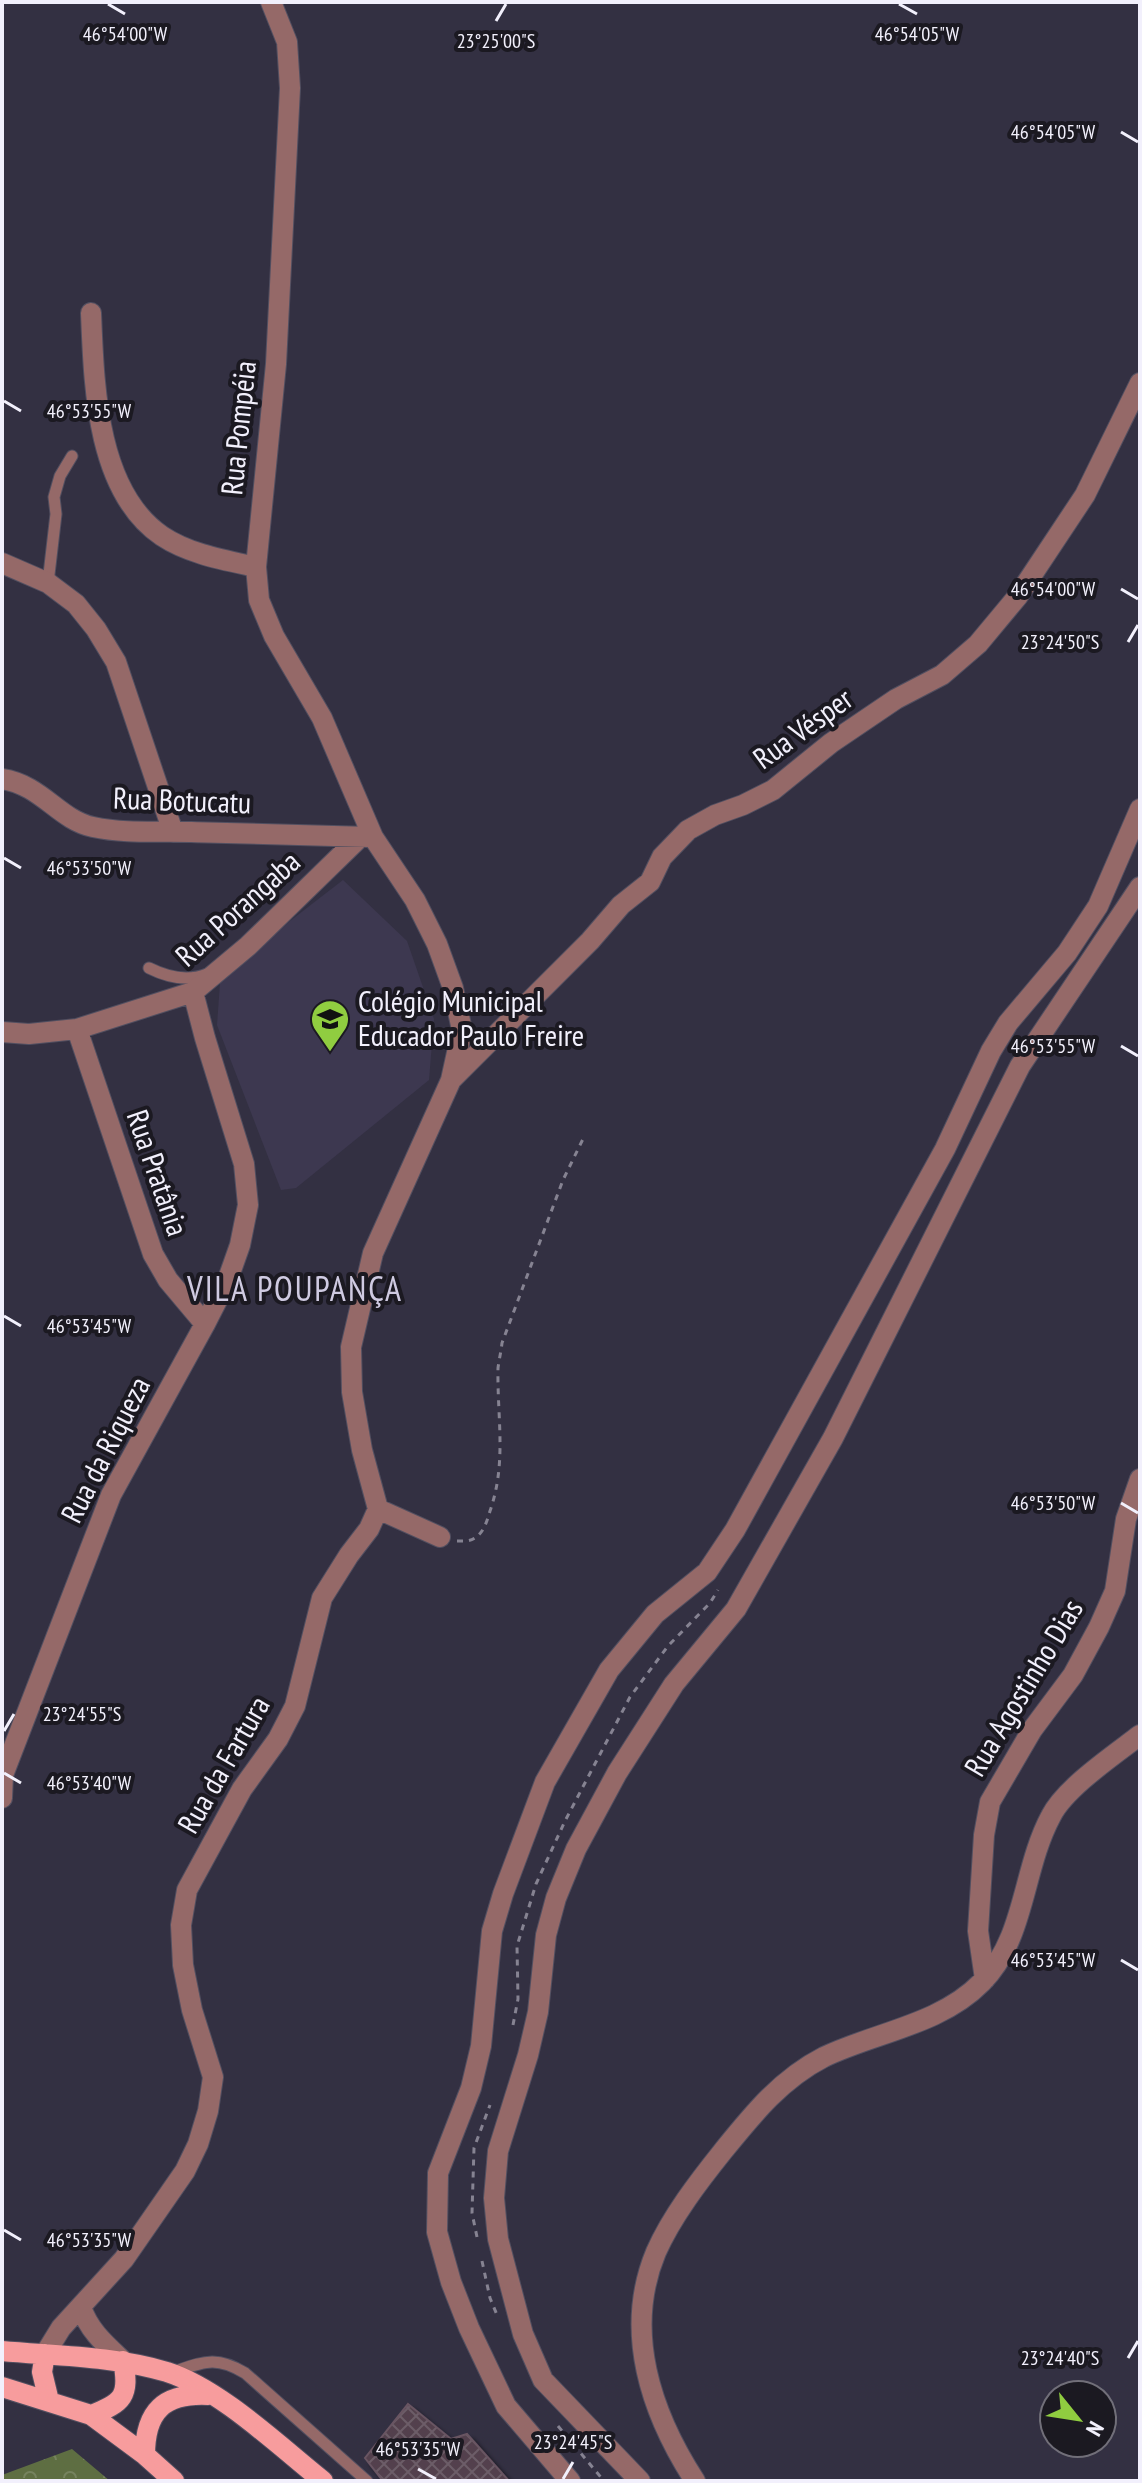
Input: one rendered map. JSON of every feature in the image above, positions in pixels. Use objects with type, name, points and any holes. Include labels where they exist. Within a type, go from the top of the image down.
[{"type":"main road","points":[[2,2351],[123,2361],[170,2373],[212,2395],[323,2481]]},
{"type":"main road","points":[[45,2354],[42,2372],[49,2401]]},
{"type":"main road","points":[[91,2415],[112,2406],[124,2393],[127,2383],[123,2361]]},
{"type":"main road","points":[[2,2387],[91,2415],[174,2481]]},
{"type":"main road","points":[[145,2455],[145,2437],[161,2407],[173,2398],[187,2394],[212,2395]]},
{"type":"street","name":"Rua Pompéia","points":[[271,2],[287,42],[290,88],[276,364],[256,567],[259,600],[274,636],[322,718],[367,837]]},
{"type":"street","points":[[91,313],[97,398],[105,445],[123,490],[140,516],[163,536],[209,557],[256,567]]},
{"type":"street","name":"Rua Vésper","points":[[451,1080],[590,941],[621,905],[650,882],[662,857],[688,830],[773,790],[831,743],[896,699],[942,675],[978,644],[1018,596],[1085,495],[1140,383]]},
{"type":"street","points":[[2,563],[48,583],[76,604],[96,629],[116,662],[173,832]]},
{"type":"street","name":"Rua Botucatu","points":[[2,779],[21,782],[88,826],[121,832],[367,837]]},
{"type":"street","points":[[570,2481],[506,2406],[469,2328],[451,2282],[437,2232],[438,2173],[471,2088],[481,2046],[492,1931],[503,1894],[545,1782],[609,1670],[655,1614],[707,1572],[735,1530],[945,1149],[991,1051],[1008,1023],[1067,953],[1098,906],[1140,809]]},
{"type":"street","points":[[367,837],[415,900],[437,944],[453,988],[462,1030],[451,1080],[373,1253],[351,1347],[352,1392],[362,1450],[378,1509],[440,1537]]},
{"type":"street","name":"Rua Porangaba","points":[[2,1032],[29,1034],[77,1029],[193,992],[367,837]]},
{"type":"street","points":[[640,2481],[543,2380],[523,2334],[498,2239],[494,2198],[498,2151],[538,2012],[546,1935],[556,1898],[576,1849],[617,1773],[674,1684],[736,1609],[833,1438],[1020,1066],[1140,887]]},
{"type":"street","name":"Rua da Riqueza","points":[[2,1798],[2,1774],[111,1495],[205,1324],[228,1279],[240,1245],[248,1205],[244,1164],[193,992]]},
{"type":"street","name":"Rua Pratânia","points":[[77,1029],[153,1254],[168,1280],[205,1324]]},
{"type":"street","name":"Rua Agostinho Dias","points":[[985,1979],[978,1931],[984,1835],[990,1802],[1032,1730],[1073,1675],[1099,1627],[1115,1591],[1126,1519],[1140,1479]]},
{"type":"street","name":"Rua da Fartura","points":[[45,2354],[61,2328],[124,2259],[185,2171],[198,2144],[208,2111],[213,2077],[192,2010],[183,1965],[181,1925],[187,1890],[242,1789],[284,1728],[295,1706],[322,1598],[369,1529],[378,1509]]},
{"type":"street","points":[[695,2481],[665,2431],[644,2358],[641,2323],[646,2286],[664,2239],[713,2163],[755,2111],[789,2078],[825,2057],[914,2024],[952,2005],[985,1979],[1016,1930],[1032,1862],[1056,1808],[1140,1735]]},
{"type":"street","points":[[81,2307],[93,2332],[123,2361]]},
{"type":"lane","points":[[48,583],[56,514],[54,497],[60,476],[72,456]]},
{"type":"lane","points":[[149,968],[178,978],[200,977],[225,965]]},
{"type":"lane","points":[[170,2373],[211,2361],[229,2364],[245,2373],[367,2481]]},
{"type":"path","points":[[440,1537],[468,1541],[484,1528],[490,1514],[501,1468],[498,1367],[502,1343],[563,1180],[583,1139]]},
{"type":"shaded area","name":"Colégio Municipal Educador Paulo Freire","points":[[343,880],[407,941],[434,1019],[429,1080],[296,1188],[281,1190],[217,1025],[220,983],[290,921]]},
{"type":"green space","points":[[72,2449],[110,2481],[2,2481],[2,2475]]},
{"type":"building","points":[[408,2404],[451,2439],[467,2434],[509,2481],[383,2481],[365,2458]]},
{"type":"place","name":"Colégio Municipal Educador Paulo Freire","points":[[330,1053]]},
{"type":"district","name":"VILA POUPANÇA","points":[[295,1289]]}]
